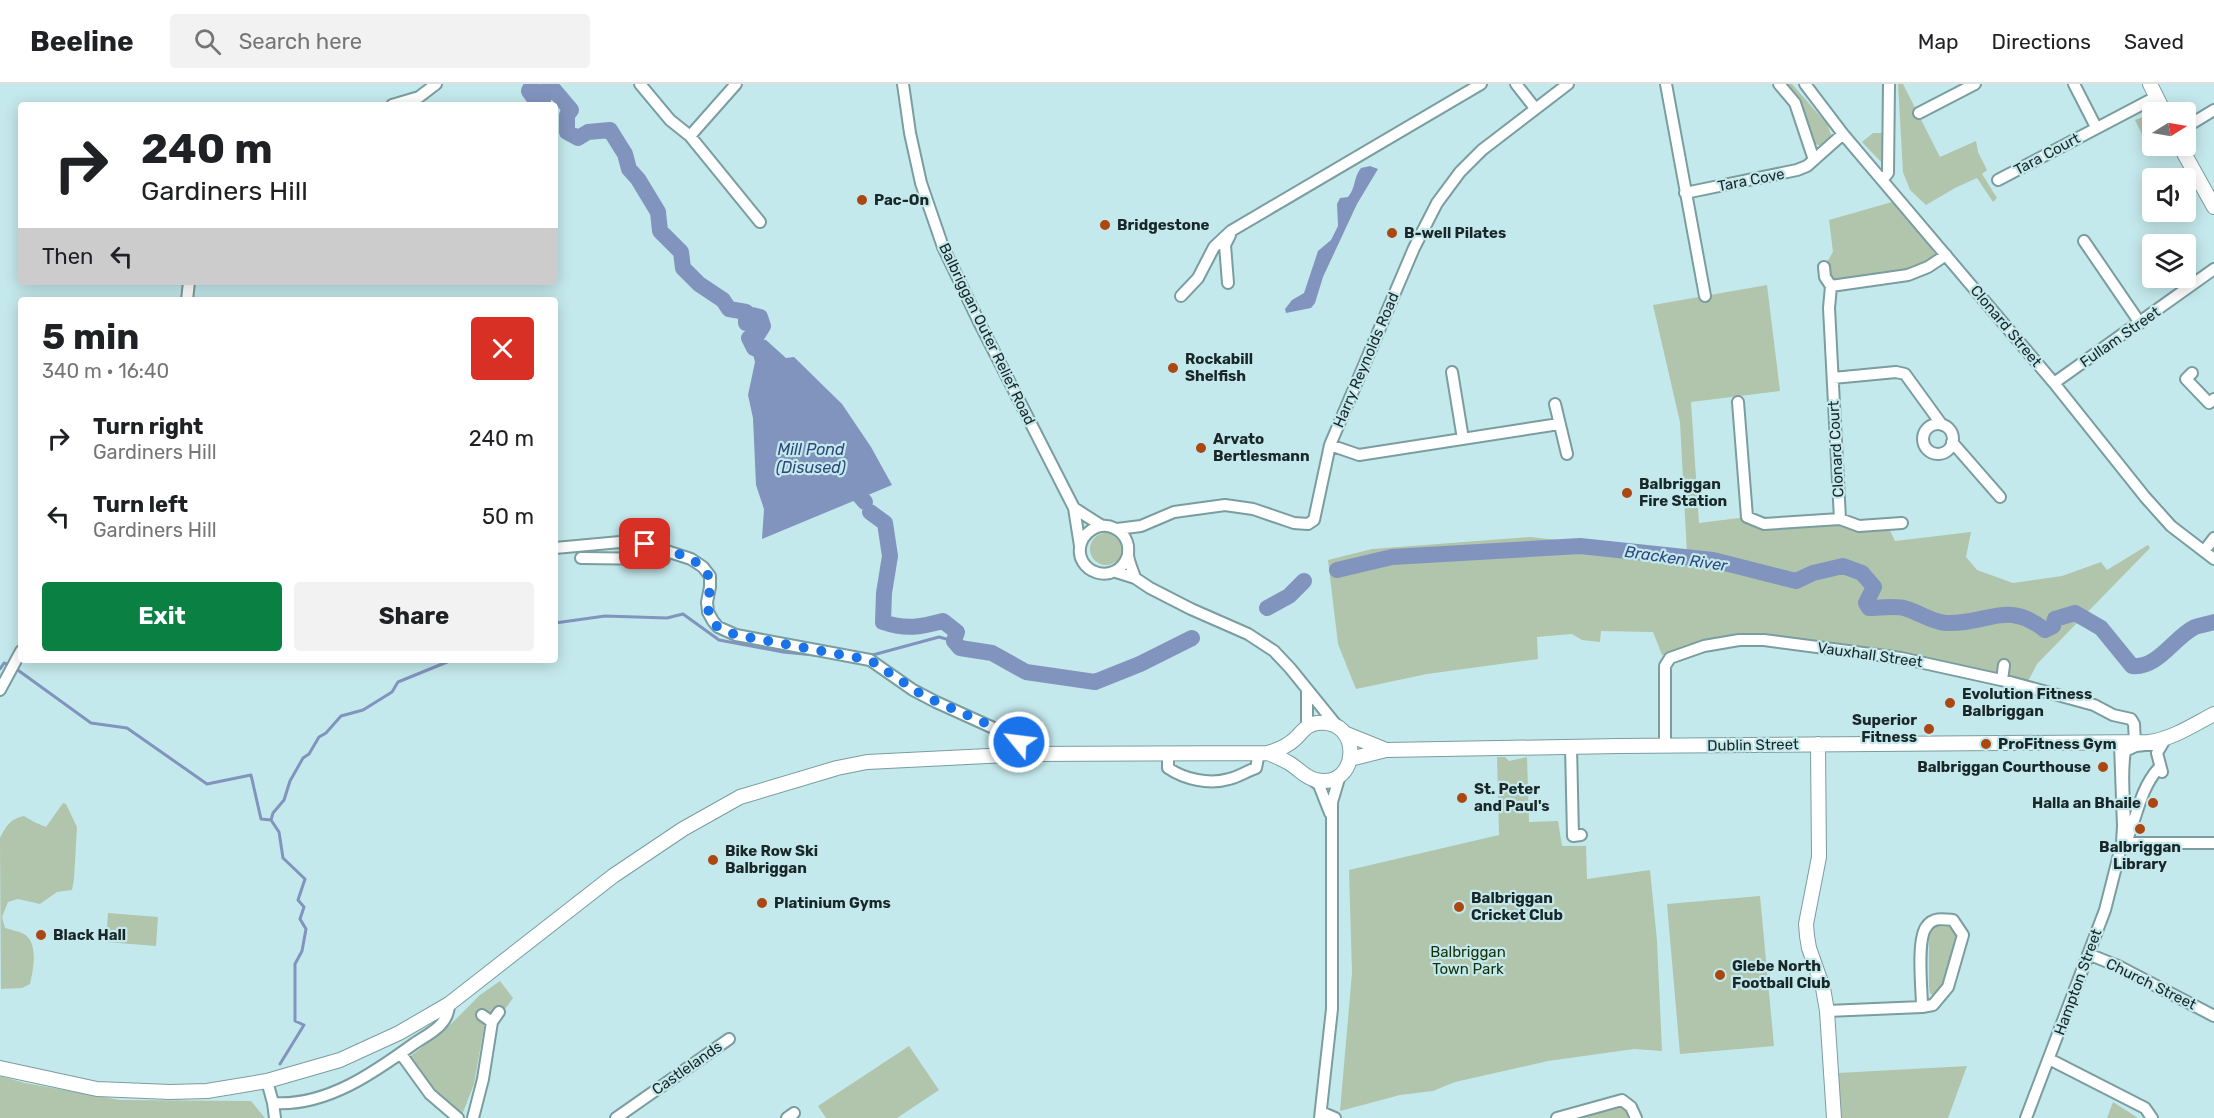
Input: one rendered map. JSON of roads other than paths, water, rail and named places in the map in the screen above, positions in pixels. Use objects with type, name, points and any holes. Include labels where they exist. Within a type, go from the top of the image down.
[{"type":"main road","points":[[2150,84],[2159,102]]},
{"type":"main road","points":[[2186,156],[2214,207]]},
{"type":"main road","name":"Dublin Street","points":[[1350,759],[1386,750],[1571,746],[2120,744],[2161,741],[2214,714]]},
{"type":"main road","points":[[0,1068],[97,1089],[139,1092],[207,1091],[267,1081],[307,1071],[370,1047],[449,1004],[613,876],[683,829],[740,797],[808,775],[867,762],[1027,754],[1263,753],[1281,749],[1307,727],[1322,722],[1340,729],[1351,750],[1350,759],[1340,775],[1332,780],[1314,780],[1299,770],[1263,753]]},
{"type":"main road","name":"Dublin Street","points":[[1340,729],[1386,750]]},
{"type":"main road","points":[[1296,738],[1293,755],[1299,770]]},
{"type":"main road","points":[[1818,744],[1819,857],[1806,924],[1809,948],[1823,988],[1827,1011],[1834,1118]]},
{"type":"street","points":[[401,102],[418,96],[436,84]]},
{"type":"street","points":[[640,84],[670,120],[690,136],[760,222]]},
{"type":"street","points":[[690,136],[736,84]]},
{"type":"street","name":"Balbriggan Outer Relief Road","points":[[903,84],[910,133],[921,183],[943,247],[1074,508],[1080,546]]},
{"type":"street","points":[[1181,296],[1198,278],[1214,247],[1233,229],[1481,84]]},
{"type":"street","points":[[1516,84],[1535,108]]},
{"type":"street","name":"Harry Reynolds Road","points":[[1118,530],[1141,526],[1174,512],[1225,505],[1253,509],[1294,523],[1308,524],[1314,520],[1330,445],[1414,248],[1437,203],[1471,160],[1568,84]]},
{"type":"street","points":[[1666,84],[1705,296]]},
{"type":"street","points":[[1779,84],[1795,103],[1814,160]]},
{"type":"street","name":"Clonard Street","points":[[1805,84],[1843,134],[2054,383],[2116,462],[2171,526],[2214,559]]},
{"type":"street","points":[[1882,180],[1888,173],[1888,84]]},
{"type":"street","points":[[1919,113],[1936,110],[1975,84]]},
{"type":"street","name":"Tara Court","points":[[2074,84],[2096,128]]},
{"type":"street","name":"Tara Court","points":[[1998,180],[2156,97]]},
{"type":"street","points":[[2196,121],[2214,110]]},
{"type":"street","name":"Tara Cove","points":[[1685,193],[1808,166],[1843,134]]},
{"type":"street","points":[[1228,283],[1225,245],[1233,229]]},
{"type":"street","points":[[2084,241],[2140,323]]},
{"type":"street","points":[[1831,286],[1908,275],[1928,267],[1946,255]]},
{"type":"street","name":"Clonard Court","points":[[1824,267],[1825,277],[1831,286],[1829,308],[1840,519]]},
{"type":"street","name":"Fullam Street","points":[[2054,383],[2214,269]]},
{"type":"street","points":[[1452,372],[1463,440]]},
{"type":"street","name":"Clonard Court","points":[[1833,378],[1896,372],[1905,374],[1942,425]]},
{"type":"street","points":[[2192,373],[2186,379],[2209,403],[2214,399]]},
{"type":"street","name":"Clonard Court","points":[[1737,402],[1747,517],[1764,524],[1840,519],[1858,526],[1902,523]]},
{"type":"street","points":[[1554,404],[1567,454]]},
{"type":"street","points":[[1330,445],[1359,455],[1559,424]]},
{"type":"street","points":[[1952,442],[1947,451],[1933,453],[1925,447],[1923,437],[1928,428],[1937,424],[1949,430],[1952,442],[2000,497]]},
{"type":"street","points":[[1074,508],[1102,526],[1118,530],[1124,535],[1135,578]]},
{"type":"street","points":[[1102,526],[1087,533],[1080,546],[1083,561],[1093,572],[1101,574],[1116,572],[1135,578],[1257,640],[1274,651],[1290,668],[1340,729]]},
{"type":"street","points":[[1116,572],[1122,567],[1141,526]]},
{"type":"street","points":[[2204,551],[2214,538]]},
{"type":"street","points":[[558,548],[620,542],[645,544],[691,559],[703,567],[710,576],[708,612],[718,627],[736,635],[867,659],[928,698],[1009,735],[1022,744],[1027,754]]},
{"type":"street","points":[[581,558],[664,559],[667,551]]},
{"type":"street","name":"Vauxhall Street","points":[[1665,745],[1666,661],[1696,648],[1738,640],[1769,641],[1901,658],[2002,680],[2094,705],[2113,715],[2131,719],[2134,724],[2135,743]]},
{"type":"street","points":[[0,690],[18,656]]},
{"type":"street","points":[[2002,680],[2004,665]]},
{"type":"street","points":[[1307,691],[1307,727]]},
{"type":"street","points":[[2163,743],[2157,753],[2162,772],[2158,769],[2151,776],[2130,834],[2125,838],[2126,814],[2122,766],[2125,751],[2136,746],[2163,743]]},
{"type":"street","name":"Hampton Street","points":[[2026,1118],[2105,910],[2122,843],[2120,744]]},
{"type":"street","points":[[1571,746],[1573,836],[1581,835]]},
{"type":"street","points":[[1168,754],[1168,768],[1193,779],[1215,782],[1256,768],[1263,753]]},
{"type":"street","points":[[1335,1118],[1320,1115],[1332,1009],[1331,816],[1332,802],[1340,775]]},
{"type":"street","points":[[1314,780],[1319,785],[1331,816]]},
{"type":"street","points":[[2122,843],[2214,843]]},
{"type":"street","points":[[1827,1011],[1922,1007],[1933,1005],[1948,987],[1963,935],[1953,920],[1939,918],[1927,926],[1922,939],[1922,1007]]},
{"type":"street","name":"Church Street","points":[[2088,954],[2118,966],[2214,1016]]},
{"type":"street","points":[[273,1103],[300,1102],[337,1091],[375,1072],[442,1025],[449,1012],[449,1004]]},
{"type":"street","points":[[472,1118],[483,1079],[492,1022],[499,1012]]},
{"type":"street","points":[[482,1015],[492,1022]]},
{"type":"street","name":"Castlelands","points":[[616,1118],[729,1039]]},
{"type":"street","points":[[401,1054],[430,1094],[458,1118]]},
{"type":"street","points":[[2049,1059],[2145,1108],[2152,1118]]},
{"type":"street","points":[[267,1081],[275,1118]]},
{"type":"street","points":[[1557,1118],[1622,1100],[1631,1107],[1636,1118]]},
{"type":"water","points":[[1370,166],[1378,169],[1357,204],[1323,277],[1315,303],[1311,308],[1286,313],[1285,309],[1292,300],[1304,293],[1318,251],[1331,240],[1338,226],[1337,204],[1340,198],[1351,194],[1361,168]]},
{"type":"water","name":"Mill Pond (Disused)","points":[[749,338],[766,340],[786,358],[794,357],[842,404],[871,447],[892,485],[762,539],[764,509],[756,485],[753,418],[748,395],[755,362]]},
{"type":"waterway","name":"Bracken River","points":[[532,84],[529,91],[534,98],[544,97],[547,89],[554,90],[571,110],[567,115],[567,132],[578,138],[588,132],[610,130],[625,154],[629,169],[638,179],[658,212],[660,231],[681,252],[683,268],[699,284],[723,300],[729,309],[746,312],[746,323],[752,315],[760,317],[763,326],[758,334],[749,338],[754,348],[763,352]]},
{"type":"waterway","name":"Bracken River","points":[[846,480],[865,502]]},
{"type":"waterway","name":"Bracken River","points":[[870,512],[885,523],[890,556],[884,593],[883,622],[913,627],[943,621],[957,632],[954,641],[960,648],[992,653],[1026,672],[1095,682],[1140,664],[1192,638]]},
{"type":"waterway","name":"Bracken River","points":[[1337,570],[1392,557],[1580,546],[1713,560],[1796,581],[1813,573],[1843,566],[1862,573],[1874,587],[1866,603],[1869,608],[1903,608],[1946,623],[1961,623],[1997,616],[2019,616],[2045,630],[2053,626],[2055,619],[2075,613],[2101,628],[2132,666],[2150,663],[2187,632],[2195,627],[2214,622]]},
{"type":"waterway","name":"Bracken River","points":[[1267,608],[1289,596],[1304,581]]},
{"type":"waterway","points":[[558,623],[605,616],[667,618],[683,614],[719,640],[783,652],[824,656]]},
{"type":"waterway","points":[[869,656],[939,637],[954,641]]},
{"type":"waterway","points":[[0,669],[4,663],[9,665]]},
{"type":"waterway","points":[[271,820],[273,813],[284,800],[290,781],[303,758],[309,754],[319,737],[326,733],[341,716],[363,710],[392,692],[398,682],[445,663]]},
{"type":"waterway","points":[[15,668],[91,723],[127,728],[207,784],[251,775],[261,819],[271,820]]},
{"type":"waterway","points":[[271,820],[279,832],[283,858],[305,879],[298,900],[304,907],[300,919],[306,929],[302,951],[295,964],[295,1021],[304,1025],[280,1064]]},
{"type":"place","name":"Pac-On","points":[[862,200]]},
{"type":"place","name":"Bridgestone","points":[[1105,225]]},
{"type":"place","name":"B-well Pilates","points":[[1392,233]]},
{"type":"place","name":"Rockabill Shelfish","points":[[1173,368]]},
{"type":"place","name":"Arvato Bertlesmann","points":[[1201,448]]},
{"type":"place","name":"Balbriggan Fire Station","points":[[1627,493]]},
{"type":"place","name":"Evolution Fitness Balbriggan","points":[[1950,703]]},
{"type":"place","name":"Superior Fitness","points":[[1929,729]]},
{"type":"place","name":"ProFitness Gym","points":[[1986,744]]},
{"type":"place","name":"Balbriggan Courthouse","points":[[2103,767]]},
{"type":"place","name":"St. Peter and Paul's","points":[[1462,798]]},
{"type":"place","name":"Halla an Bhaile","points":[[2153,803]]},
{"type":"place","name":"Balbriggan Library","points":[[2140,829]]},
{"type":"place","name":"Bike Row Ski Balbriggan","points":[[713,860]]},
{"type":"place","name":"Platinium Gyms","points":[[762,903]]},
{"type":"place","name":"Balbriggan Cricket Club","points":[[1459,907]]},
{"type":"place","name":"Black Hall","points":[[41,935]]},
{"type":"place","name":"Glebe North Football Club","points":[[1720,975]]},
{"type":"park label","name":"Balbriggan Town Park","points":[[1468,960]]}]
